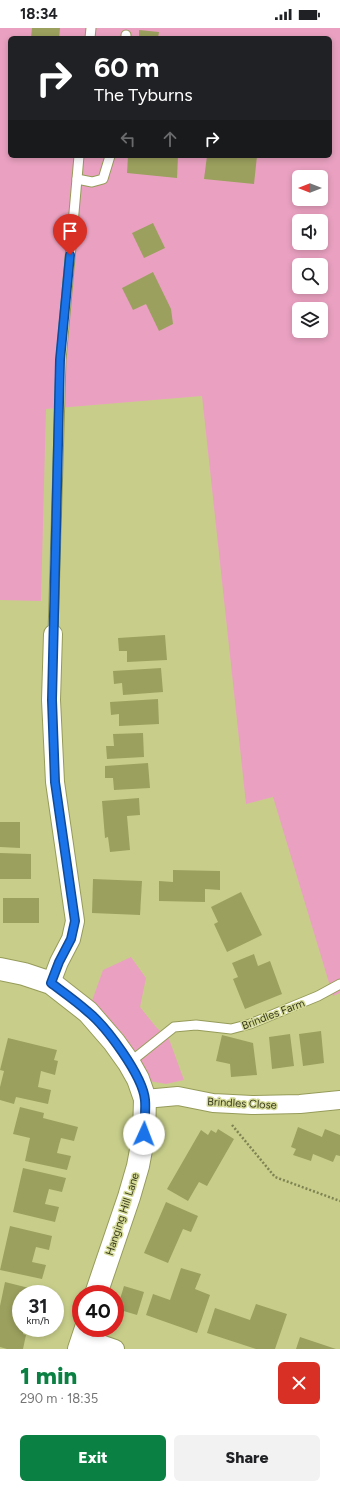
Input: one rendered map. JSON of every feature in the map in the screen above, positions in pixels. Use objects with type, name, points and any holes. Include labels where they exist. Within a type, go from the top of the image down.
[{"type":"street","points":[[51,983],[59,962],[71,939],[75,921],[55,782],[52,700],[53,634]]},
{"type":"street","name":"Hanging Hill Lane","points":[[0,969],[24,974],[51,983],[88,1012],[114,1042],[129,1063],[138,1079],[145,1099],[144,1134],[138,1166],[99,1285]]},
{"type":"street","name":"Brindles Close","points":[[145,1099],[178,1096],[213,1103],[252,1105],[300,1104],[340,1100]]},
{"type":"street","points":[[82,1338],[115,1349]]},
{"type":"lane","points":[[53,634],[60,360],[79,158]]},
{"type":"lane","points":[[77,179],[92,182],[103,178],[109,158]]},
{"type":"lane","name":"Brindles Farm","points":[[129,1063],[174,1027],[196,1025],[230,1029],[250,1024],[332,989],[340,984]]},
{"type":"path","points":[[213,1103],[275,1177],[340,1201]]},
{"type":"shaded area","points":[[0,28],[340,28],[340,993],[333,996],[273,797],[246,804],[202,396],[46,409],[41,601],[0,600]]},
{"type":"shaded area","points":[[131,957],[146,978],[140,1007],[156,1027],[169,1039],[184,1080],[166,1084],[138,1079],[88,1012],[103,970]]},
{"type":"building","points":[[32,28],[60,28],[59,36],[31,36]]},
{"type":"building","points":[[139,30],[159,32],[158,36],[139,36]]},
{"type":"building","points":[[128,158],[178,158],[177,178],[127,173]]},
{"type":"building","points":[[207,158],[257,158],[254,184],[204,179]]},
{"type":"building","points":[[153,223],[165,248],[144,258],[132,233]]},
{"type":"building","points":[[153,272],[171,309],[173,324],[159,331],[146,304],[133,310],[122,288]]},
{"type":"building","points":[[165,635],[167,660],[127,662],[127,651],[119,651],[118,638]]},
{"type":"building","points":[[161,668],[163,692],[123,695],[122,683],[114,684],[113,671]]},
{"type":"building","points":[[158,699],[159,724],[119,726],[119,714],[111,715],[110,702]]},
{"type":"building","points":[[143,733],[144,757],[107,759],[106,746],[114,746],[113,734]]},
{"type":"building","points":[[148,763],[150,788],[114,790],[113,778],[105,778],[105,766]]},
{"type":"building","points":[[139,798],[140,815],[127,816],[130,850],[110,852],[108,837],[105,838],[102,801]]},
{"type":"building","points":[[0,822],[20,822],[20,848],[0,847]]},
{"type":"building","points":[[0,853],[31,854],[31,879],[0,879]]},
{"type":"building","points":[[173,870],[220,871],[220,890],[205,889],[205,902],[159,901],[159,881],[173,882]]},
{"type":"building","points":[[93,879],[142,881],[140,915],[92,913]]},
{"type":"building","points":[[241,892],[262,935],[227,952],[214,924],[218,922],[211,907]]},
{"type":"building","points":[[3,898],[39,898],[39,923],[3,923]]},
{"type":"building","points":[[254,954],[258,966],[270,961],[282,994],[245,1009],[233,979],[238,977],[232,963]]},
{"type":"building","points":[[321,1031],[324,1063],[303,1066],[299,1034]]},
{"type":"building","points":[[290,1034],[294,1066],[272,1069],[269,1037]]},
{"type":"building","points":[[222,1035],[253,1043],[257,1075],[231,1077],[230,1064],[216,1061]]},
{"type":"building","points":[[8,1038],[57,1050],[54,1060],[58,1061],[55,1075],[41,1071],[38,1087],[51,1090],[48,1104],[16,1097],[14,1104],[0,1100],[0,1087],[4,1071],[0,1070]]},
{"type":"building","points":[[20,1107],[44,1113],[43,1118],[78,1127],[74,1141],[61,1138],[59,1145],[57,1153],[71,1156],[67,1170],[25,1161],[30,1138],[13,1134]]},
{"type":"building","points":[[298,1127],[322,1137],[325,1129],[340,1135],[340,1156],[336,1155],[333,1162],[313,1154],[311,1161],[293,1155],[296,1149],[291,1147]]},
{"type":"building","points":[[218,1129],[234,1139],[207,1186],[199,1182],[188,1201],[167,1189],[201,1130],[208,1135],[211,1130],[216,1133]]},
{"type":"building","points":[[23,1168],[66,1178],[62,1192],[49,1189],[45,1204],[59,1207],[55,1222],[13,1212]]},
{"type":"building","points":[[166,1202],[198,1216],[191,1232],[183,1229],[168,1263],[144,1253]]},
{"type":"building","points":[[10,1226],[52,1236],[49,1250],[36,1247],[32,1262],[46,1265],[42,1279],[0,1270]]},
{"type":"building","points":[[181,1268],[201,1274],[195,1289],[210,1295],[197,1333],[146,1315],[153,1294],[170,1300]]},
{"type":"building","points":[[5,1282],[17,1285],[12,1285],[12,1337],[26,1337],[23,1349],[7,1349],[0,1347],[0,1306]]},
{"type":"building","points":[[124,1286],[144,1292],[137,1315],[124,1311]]},
{"type":"building","points":[[256,1304],[287,1314],[275,1349],[256,1349],[207,1333],[215,1308],[250,1320]]},
{"type":"building","points":[[300,1337],[336,1349],[296,1349]]},
{"type":"route","points":[[70,255],[60,360],[52,700],[55,782],[75,921],[71,939],[59,962],[51,983],[88,1012],[105,1030],[129,1063],[138,1079],[145,1099],[144,1134]]}]
